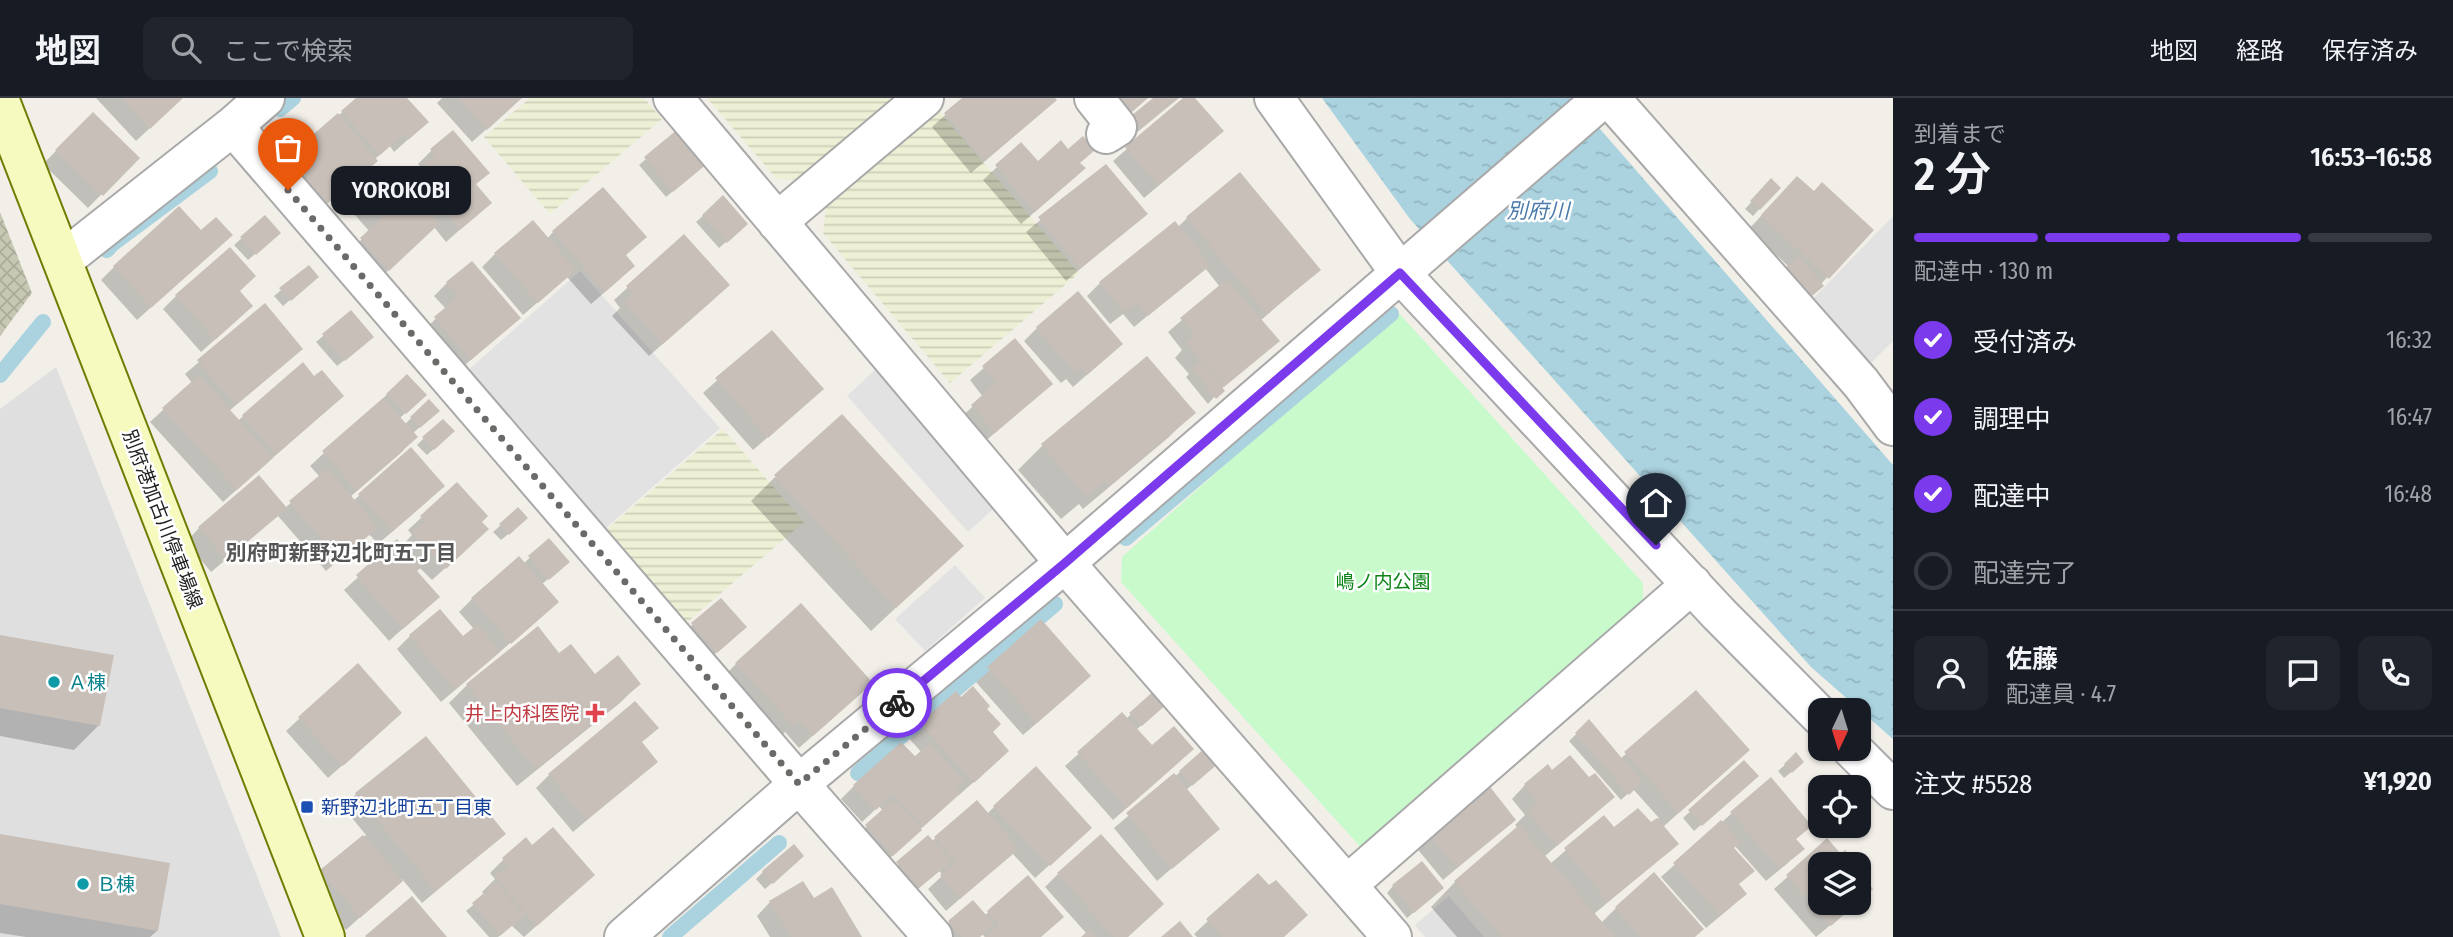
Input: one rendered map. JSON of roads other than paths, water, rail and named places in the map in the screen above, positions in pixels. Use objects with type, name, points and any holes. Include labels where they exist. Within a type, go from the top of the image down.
[{"type":"main road","name":"別府港加古川停車場線","points":[[0,101],[7,150],[62,260],[326,937]]},
{"type":"street","points":[[62,260],[265,98]]},
{"type":"street","points":[[673,98],[1065,563],[1392,937]]},
{"type":"street","points":[[777,222],[924,98]]},
{"type":"street","points":[[1094,98],[1117,127],[1106,134]]},
{"type":"street","points":[[1275,98],[1400,273],[1808,704]]},
{"type":"street","points":[[625,937],[799,784],[1065,563],[1602,98]]},
{"type":"street","points":[[1609,98],[1861,383],[1893,426]]},
{"type":"street","points":[[233,126],[933,937]]},
{"type":"street","points":[[1347,885],[1692,584]]},
{"type":"street","points":[[1864,761],[1893,790]]},
{"type":"water","name":"別府川","points":[[1322,98],[1573,98],[1893,465],[1893,739],[1871,720],[1871,698],[1846,698],[1811,667],[1410,219]]},
{"type":"waterway","points":[[280,109],[293,98]]},
{"type":"waterway","points":[[107,250],[210,171]]},
{"type":"waterway","points":[[1126,538],[1391,314]]},
{"type":"waterway","points":[[0,375],[43,322]]},
{"type":"waterway","points":[[858,773],[1055,604]]},
{"type":"waterway","points":[[670,937],[779,843]]},
{"type":"place","name":"YOROKOBI","points":[[288,190]]},
{"type":"place","name":"Ａ棟","points":[[54,682]]},
{"type":"place","name":"井上内科医院","points":[[595,713]]},
{"type":"place","name":"新野辺北町五丁目東","points":[[307,807]]},
{"type":"place","name":"Ｂ棟","points":[[83,884]]},
{"type":"district","name":"別府町新野辺北町五丁目","points":[[341,553]]},
{"type":"park label","name":"嶋ノ内公園","points":[[1383,581]]}]
